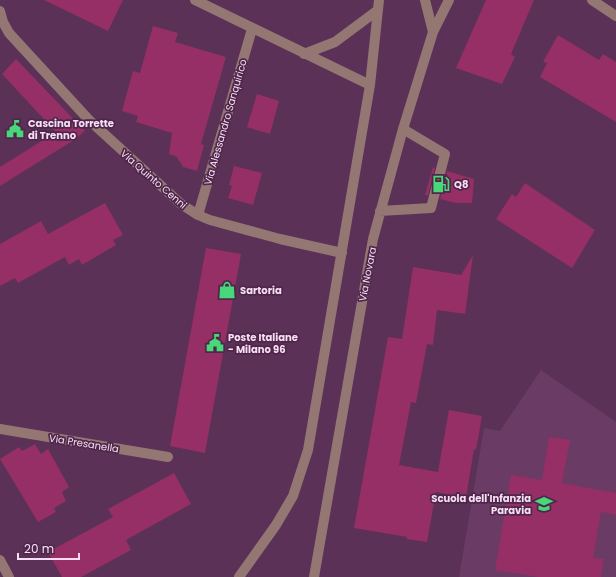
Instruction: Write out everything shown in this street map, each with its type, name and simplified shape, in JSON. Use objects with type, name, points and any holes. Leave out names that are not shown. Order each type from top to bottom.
[{"type":"street","points":[[195,0],[370,85]]},
{"type":"street","points":[[425,0],[433,32]]},
{"type":"street","name":"Via Novara","points":[[314,577],[366,274],[380,211],[403,129],[433,32],[449,0]]},
{"type":"street","points":[[592,0],[616,16]]},
{"type":"street","points":[[304,54],[335,42],[379,5]]},
{"type":"street","points":[[238,577],[276,525],[293,496],[308,450],[370,85],[379,5]]},
{"type":"street","name":"Via Quinto Cenni","points":[[0,11],[3,22],[9,33],[89,120],[181,204],[198,215],[257,233],[317,249],[342,253]]},
{"type":"street","name":"Via Alessandro Sanquirico","points":[[198,215],[252,29]]},
{"type":"street","points":[[380,211],[431,208],[445,154],[403,129]]},
{"type":"street","name":"Via Presanella","points":[[0,429],[168,457]]},
{"type":"street","points":[[0,560],[10,577]]},
{"type":"shaded area","name":"Scuola dell'Infanzia Paravia","points":[[541,370],[616,422],[616,577],[459,577],[484,428],[500,431]]},
{"type":"building","points":[[44,0],[123,0],[108,31]]},
{"type":"building","points":[[486,0],[534,0],[511,54],[515,57],[502,84],[456,68]]},
{"type":"building","points":[[153,26],[178,33],[175,42],[226,57],[201,144],[204,145],[197,171],[183,167],[177,157],[169,154],[172,133],[136,122],[138,116],[122,111],[133,71],[140,73]]},
{"type":"building","points":[[558,35],[599,60],[603,54],[616,62],[616,122],[540,77],[547,63],[543,62]]},
{"type":"building","points":[[16,59],[85,131],[74,140],[0,186],[0,167],[56,132],[2,74]]},
{"type":"building","points":[[257,94],[279,101],[270,134],[247,127]]},
{"type":"building","points":[[234,166],[262,173],[253,205],[228,198],[232,186],[229,185]]},
{"type":"building","points":[[433,167],[435,168],[428,195],[425,195]]},
{"type":"building","points":[[447,171],[474,179],[472,203],[456,203],[440,199]]},
{"type":"building","points":[[525,183],[595,230],[572,268],[496,219],[512,194],[516,197]]},
{"type":"building","points":[[105,203],[123,235],[113,240],[116,245],[82,265],[79,259],[69,265],[65,257],[18,283],[15,278],[0,286],[0,244],[41,221],[48,234]]},
{"type":"building","points":[[206,248],[241,254],[205,453],[170,446]]},
{"type":"building","points":[[473,255],[465,314],[437,310],[433,345],[427,344],[416,403],[411,402],[399,465],[438,472],[449,410],[482,416],[476,450],[474,449],[466,498],[436,492],[427,542],[354,528],[388,337],[402,339],[413,267],[461,275]]},
{"type":"building","points":[[549,437],[570,440],[562,483],[616,493],[616,515],[601,512],[593,558],[604,559],[601,577],[538,577],[495,570],[511,475],[542,480]]},
{"type":"building","points":[[35,444],[41,454],[48,449],[69,487],[62,492],[66,501],[54,508],[56,512],[38,522],[0,459],[19,447],[22,451]]},
{"type":"building","points":[[174,473],[191,504],[126,540],[131,550],[81,577],[62,577],[48,552],[113,517],[108,509]]},
{"type":"place","name":"Cascina Torrette di Trenno","points":[[15,129]]},
{"type":"place","name":"Q8","points":[[441,184]]},
{"type":"place","name":"Sartoria","points":[[227,290]]},
{"type":"place","name":"Poste Italiane - Milano 96","points":[[215,343]]},
{"type":"place","name":"Scuola dell'Infanzia Paravia","points":[[544,504]]}]
